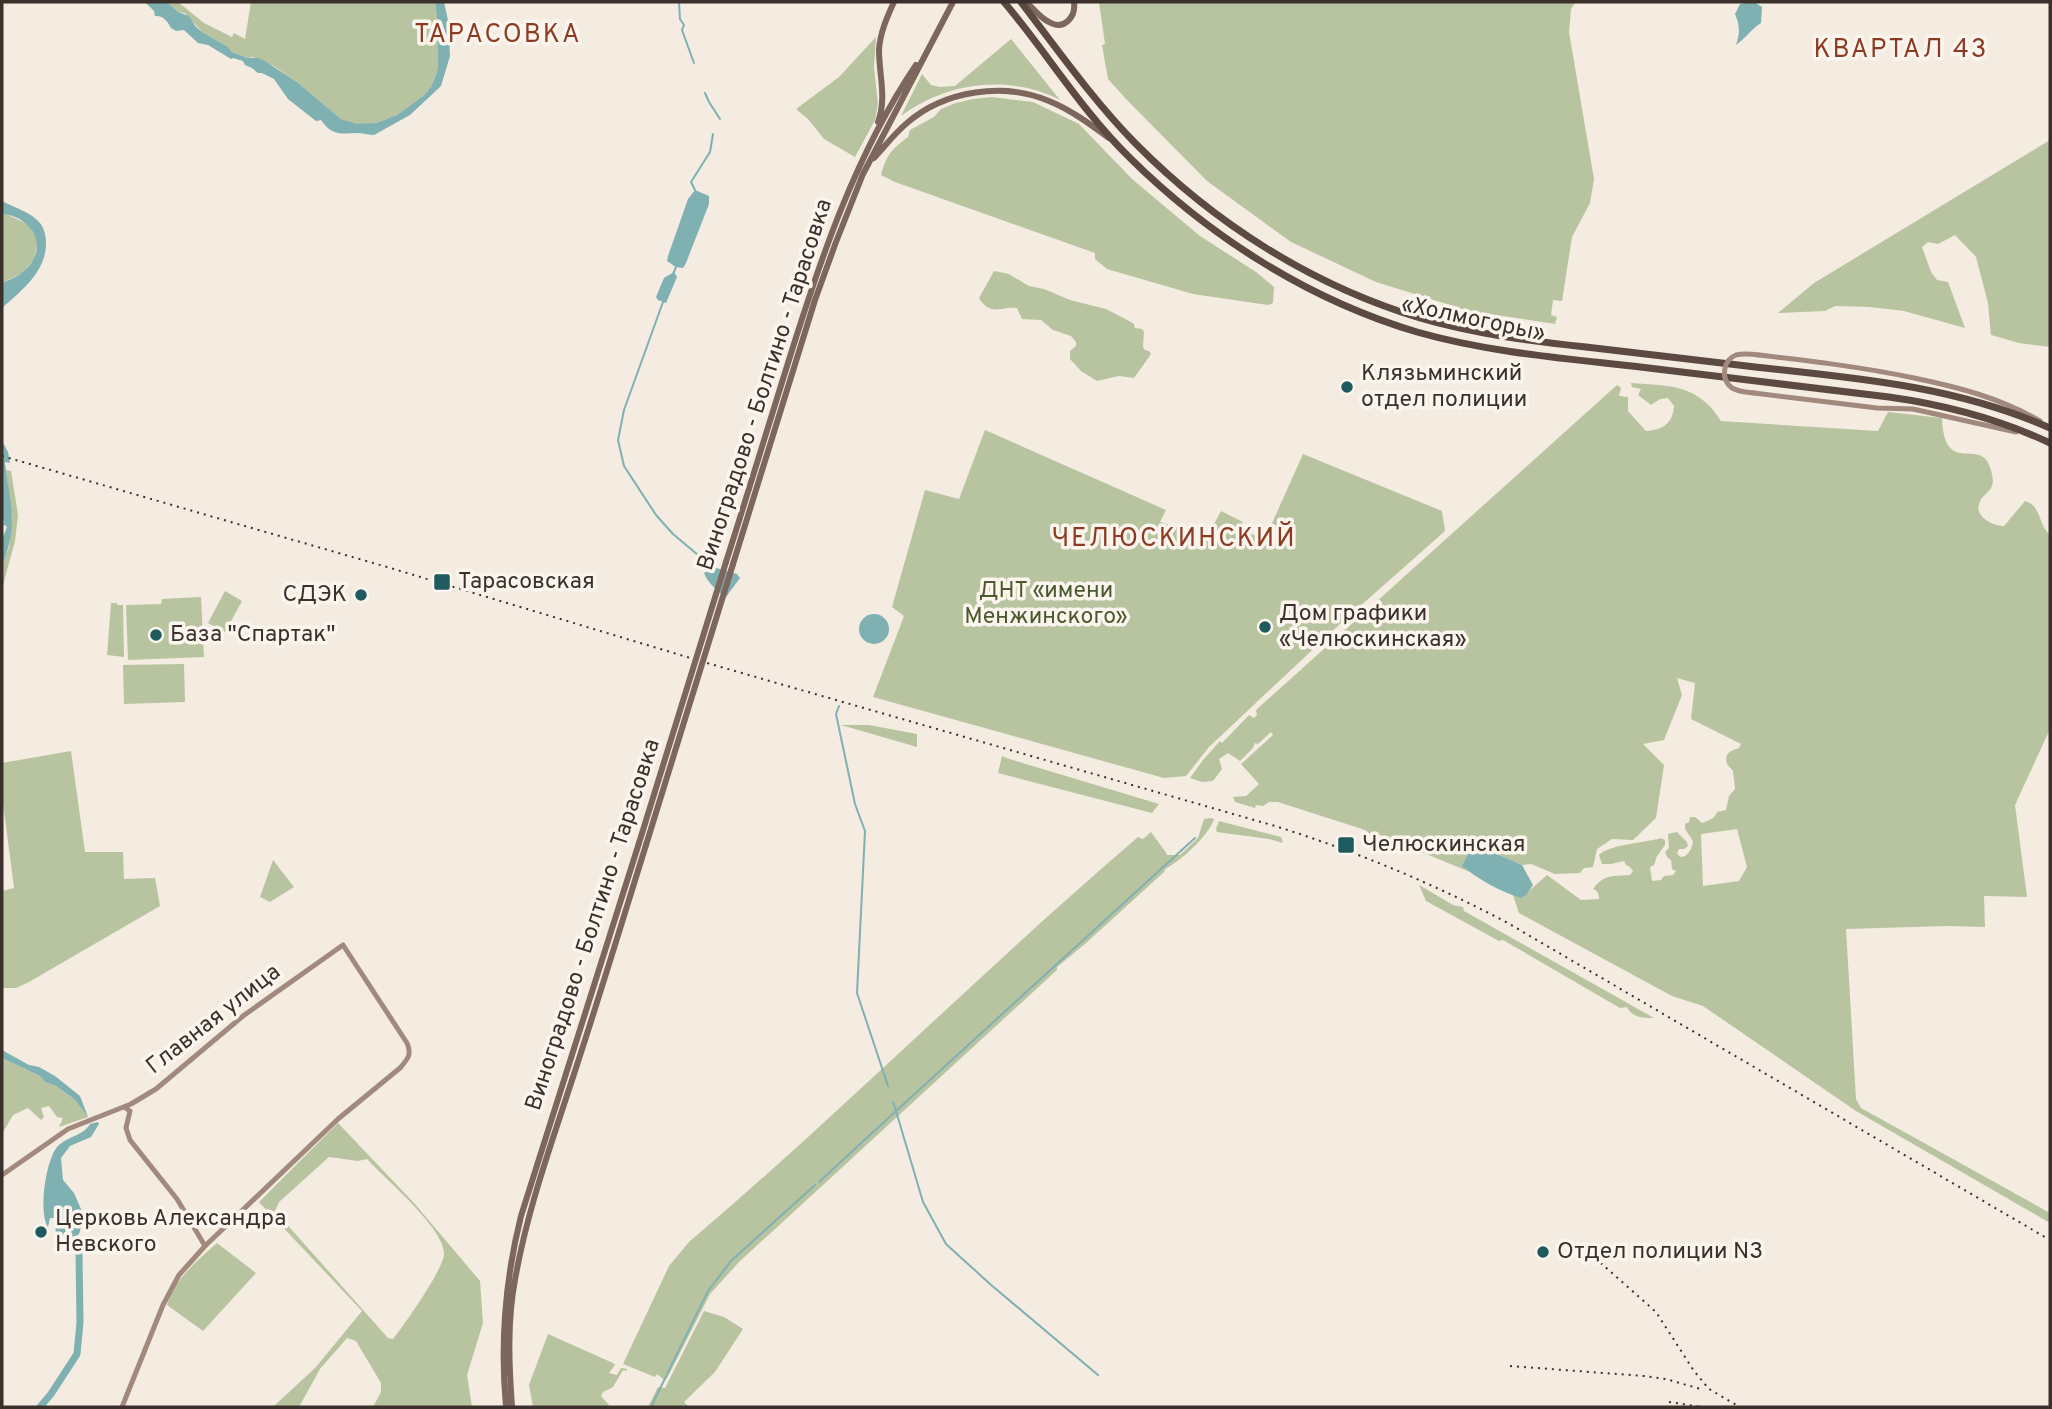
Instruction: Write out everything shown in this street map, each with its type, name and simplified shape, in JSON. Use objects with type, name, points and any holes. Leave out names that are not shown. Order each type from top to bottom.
[{"type":"highway","name":"«Холмогоры»","points":[[1004,2],[1064,82],[1114,142],[1181,204],[1263,263],[1353,309],[1417,331],[1483,346],[1914,400],[1970,412],[2050,443]]},
{"type":"highway","name":"«Холмогоры»","points":[[1024,2],[1097,99],[1132,140],[1189,194],[1270,251],[1328,283],[1359,296],[1421,318],[1485,333],[1917,387],[1983,402],[2050,428]]},
{"type":"main road","points":[[872,141],[883,107],[879,47],[882,31],[894,2]]},
{"type":"main road","points":[[931,43],[953,2]]},
{"type":"main road","points":[[1024,2],[1056,25],[1071,19],[1075,11],[1074,2]]},
{"type":"main road","name":"Виноградово - Болтино - Тарасовка","points":[[506,1407],[502,1367],[507,1319],[526,1229],[828,241],[872,141],[904,82],[931,43]]},
{"type":"main road","name":"Виноградово - Болтино - Тарасовка","points":[[729,563],[823,275],[863,174],[931,43]]},
{"type":"main road","points":[[863,174],[908,121],[947,100],[973,93],[1003,91],[1047,100],[1067,109],[1114,142]]},
{"type":"main road","points":[[2036,436],[1913,409],[1877,408],[1738,391],[1725,378],[1724,372],[1728,362],[1735,356],[1747,354],[1881,371],[1952,386],[2002,402],[2050,428]]},
{"type":"main road","name":"Виноградово - Болтино - Тарасовка","points":[[512,1407],[507,1319],[508,1275],[524,1205],[643,844]]},
{"type":"main road","name":"Главная улица","points":[[2,1175],[63,1132],[124,1108],[156,1089],[243,1016],[343,945],[407,1043],[410,1049],[409,1058],[338,1119],[205,1246]]},
{"type":"main road","points":[[122,1407],[169,1290],[205,1246],[177,1199],[130,1140],[126,1128],[130,1111],[124,1108]]},
{"type":"green space","points":[[167,2],[178,2],[204,23],[232,37],[234,33],[245,39],[251,2],[435,2],[438,27],[437,72],[431,87],[423,96],[397,115],[376,123],[357,125],[341,119],[274,66],[232,52],[202,32],[185,13],[178,12]]},
{"type":"green space","points":[[1099,2],[1576,2],[1571,9],[1569,32],[1594,179],[1590,203],[1572,237],[1562,301],[1553,300],[1551,315],[1557,317],[1555,324],[1469,311],[1376,282],[1291,242],[1207,181],[1108,79]]},
{"type":"green space","points":[[876,37],[874,67],[878,104],[875,120],[855,157],[824,139],[796,109],[839,77]]},
{"type":"green space","points":[[1011,39],[1060,100],[1020,87],[979,86],[938,96],[901,116],[922,74],[931,85],[955,86]]},
{"type":"green space","points":[[992,97],[1033,102],[1079,124],[1132,179],[1200,236],[1256,272],[1274,287],[1273,303],[1268,305],[1193,294],[1107,269],[1095,259],[1095,253],[881,175],[890,153],[908,137],[910,130],[934,117],[941,109],[973,99]]},
{"type":"green space","points":[[2050,140],[2050,347],[2019,343],[1991,335],[1988,303],[1976,257],[1955,235],[1938,244],[1928,242],[1922,247],[1931,272],[1937,280],[1948,282],[1965,328],[1904,311],[1870,307],[1835,306],[1825,311],[1778,313],[1814,283]]},
{"type":"green space","points":[[2,214],[29,225],[38,242],[34,259],[24,272],[2,283]]},
{"type":"green space","points":[[994,271],[1009,274],[1029,286],[1070,300],[1106,309],[1131,322],[1135,328],[1144,332],[1143,347],[1151,354],[1134,378],[1119,376],[1097,381],[1081,371],[1070,359],[1070,351],[1076,346],[1071,336],[1053,330],[1041,320],[1022,319],[1017,308],[992,309],[983,304],[979,298]]},
{"type":"green space","points":[[1631,383],[1682,389],[1703,400],[1721,421],[1878,431],[1888,412],[1942,418],[1944,436],[1949,447],[1956,452],[1980,455],[1991,470],[1992,486],[1981,499],[1978,509],[1982,517],[2004,526],[2025,501],[2037,511],[2050,535],[2050,729],[2015,805],[2027,897],[1984,896],[1985,927],[1846,929],[1856,1099],[1861,1108],[2050,1213],[2050,1223],[1856,1111],[1703,1006],[1672,996],[1519,913],[1513,895],[1521,898],[1547,875],[1581,900],[1599,899],[1598,893],[1593,889],[1597,884],[1610,877],[1630,875],[1633,871],[1624,861],[1602,864],[1599,855],[1619,846],[1661,838],[1665,840],[1654,865],[1650,867],[1652,881],[1673,875],[1676,871],[1672,869],[1671,860],[1665,852],[1669,848],[1668,834],[1677,832],[1687,842],[1688,846],[1679,849],[1677,853],[1683,857],[1689,852],[1693,841],[1685,829],[1690,817],[1695,817],[1702,823],[1713,818],[1717,812],[1726,810],[1729,796],[1735,789],[1733,771],[1727,764],[1726,757],[1741,744],[1691,719],[1695,683],[1677,678],[1682,695],[1664,740],[1643,744],[1664,765],[1656,818],[1633,840],[1612,839],[1597,849],[1593,867],[1584,868],[1580,873],[1555,874],[1531,864],[1522,865],[1488,850],[1469,849],[1463,865],[1470,872],[1380,835],[1371,835],[1365,830],[1278,802],[1256,805],[1255,808],[1235,802],[1233,797],[1246,796],[1259,784],[1241,764],[1273,735],[1271,732],[1258,744],[1255,743],[1240,761],[1228,753],[1219,759],[1222,769],[1213,781],[1202,782],[1190,778],[1220,741],[1222,743],[1249,715],[1254,718],[1257,715],[1256,710],[1617,385],[1621,388],[1619,396],[1628,397],[1628,411],[1646,431],[1657,429],[1669,421],[1674,406],[1668,398],[1660,399],[1651,405],[1638,395],[1641,389],[1632,387]],"holes":[[[1737,829],[1747,867],[1739,881],[1703,886],[1701,834]]]},
{"type":"green space","name":"ДНТ «имени Менжинского»","points":[[985,430],[1166,510],[1160,522],[1207,537],[1221,511],[1243,522],[1240,530],[1265,539],[1303,454],[1442,511],[1445,531],[1341,623],[1209,747],[1186,776],[1164,778],[873,697],[904,616],[892,607],[925,490],[959,499]]},
{"type":"green space","points":[[6,470],[11,471],[18,515],[15,541],[2,589],[2,566],[9,547],[12,519]]},
{"type":"green space","points":[[225,591],[242,601],[225,632],[208,623]]},
{"type":"green space","points":[[201,597],[204,657],[128,660],[126,605],[161,604],[162,599]]},
{"type":"green space","points":[[111,603],[123,605],[124,657],[107,655]]},
{"type":"green space","points":[[184,664],[185,702],[124,704],[123,665]]},
{"type":"green space","points":[[841,725],[869,725],[917,734],[917,747]]},
{"type":"green space","points":[[71,751],[85,852],[123,852],[124,879],[155,878],[160,906],[29,982],[16,988],[2,988],[2,891],[14,888],[2,795],[2,763]]},
{"type":"green space","points":[[1002,756],[1159,804],[1152,813],[998,773]]},
{"type":"green space","points":[[1204,819],[1214,819],[1211,825],[1194,847],[1165,869],[1057,967],[1057,970],[739,1262],[710,1294],[667,1378],[663,1379],[657,1374],[655,1377],[623,1364],[669,1266],[689,1242],[803,1142],[1025,937],[1138,837],[1143,839],[1151,832],[1166,855],[1180,855],[1198,838]]},
{"type":"green space","points":[[1219,821],[1281,837],[1283,843],[1217,832]]},
{"type":"green space","points":[[273,860],[294,887],[270,902],[260,897]]},
{"type":"green space","points":[[1419,885],[1453,905],[1463,907],[1464,911],[1654,1018],[1639,1017],[1627,1007],[1620,1008],[1503,940],[1499,941],[1426,901]]},
{"type":"green space","points":[[2,1058],[56,1086],[74,1099],[88,1117],[59,1127],[63,1118],[57,1117],[49,1106],[41,1108],[44,1117],[41,1120],[28,1108],[13,1115],[2,1134]]},
{"type":"green space","points":[[338,1123],[414,1203],[480,1281],[483,1323],[467,1375],[472,1407],[373,1407],[381,1392],[381,1383],[356,1341],[347,1338],[320,1369],[299,1407],[273,1407],[316,1367],[362,1311],[259,1202]],"holes":[[[329,1157],[358,1161],[367,1159],[400,1191],[436,1232],[442,1244],[444,1255],[437,1273],[393,1339],[388,1338],[275,1211],[279,1202]]]},
{"type":"green space","points":[[217,1243],[256,1273],[203,1331],[167,1305],[181,1278]]},
{"type":"green space","points":[[704,1311],[724,1317],[743,1329],[715,1372],[684,1402],[689,1407],[648,1407],[658,1387],[665,1388]]},
{"type":"green space","points":[[548,1334],[613,1363],[615,1365],[609,1373],[617,1375],[621,1368],[627,1369],[623,1370],[613,1387],[601,1396],[608,1407],[533,1407],[529,1385]]},
{"type":"water","points":[[145,2],[167,2],[178,12],[189,16],[202,32],[232,52],[265,61],[297,82],[341,119],[357,124],[376,123],[397,115],[431,87],[438,65],[435,2],[444,2],[450,56],[441,86],[410,115],[374,135],[341,133],[332,131],[321,120],[316,121],[288,99],[274,79],[258,73],[243,61],[231,59],[208,45],[198,43],[184,30],[176,31],[163,18],[155,16]]},
{"type":"water","points":[[1750,2],[1762,7],[1761,23],[1736,45],[1739,29],[1735,14],[1740,4]]},
{"type":"water","points":[[695,190],[709,196],[709,204],[686,263],[683,268],[676,267],[667,261],[668,256],[688,199]]},
{"type":"water","points":[[2,201],[36,219],[44,230],[46,243],[42,263],[32,280],[2,308],[2,283],[27,268],[33,260],[37,243],[25,223],[18,218],[2,214]]},
{"type":"water","points":[[674,272],[677,277],[666,303],[658,300],[656,297],[664,278]]},
{"type":"water","points":[[2,441],[10,463],[5,462],[12,526],[2,566],[2,540],[7,527],[2,520]]},
{"type":"water","points":[[713,567],[737,574],[740,578],[726,597],[713,586],[704,573]]},
{"type":"water","points":[[874,614],[880,615],[888,623],[888,635],[880,643],[874,644],[868,643],[860,635],[859,629],[860,623],[868,615]]},
{"type":"water","points":[[1477,848],[1522,865],[1533,885],[1526,895],[1521,898],[1506,892],[1462,866],[1470,849]]},
{"type":"water","points":[[2,1050],[55,1076],[80,1096],[88,1117],[74,1099],[56,1086],[2,1058]]},
{"type":"water","points":[[98,1122],[91,1137],[70,1146],[61,1158],[63,1180],[74,1193],[84,1216],[79,1234],[56,1236],[55,1218],[50,1218],[48,1227],[44,1210],[50,1162],[58,1146],[90,1124]]},
{"type":"waterway","points":[[679,2],[680,19],[684,25],[682,30],[694,63]]},
{"type":"waterway","points":[[705,93],[720,119]]},
{"type":"waterway","points":[[695,190],[691,182],[710,152],[713,134]]},
{"type":"waterway","points":[[673,274],[676,267]]},
{"type":"waterway","points":[[663,302],[624,410],[618,440],[624,466],[656,515],[709,569]]},
{"type":"waterway","points":[[839,706],[836,714],[855,804],[865,831],[857,993],[888,1086]]},
{"type":"waterway","points":[[1098,1375],[946,1244],[923,1202],[896,1111],[1195,838]]},
{"type":"waterway","points":[[819,1182],[896,1111],[893,1102]]},
{"type":"waterway","points":[[651,1407],[708,1291],[731,1261],[815,1185]]},
{"type":"waterway","points":[[40,1407],[77,1354],[80,1322],[79,1253],[72,1225]]},
{"type":"railway","points":[[2,456],[1275,826],[1364,857],[1506,922],[2050,1240]]},
{"type":"railway","points":[[1585,1249],[1656,1312],[1694,1371],[1709,1389],[1740,1407]]},
{"type":"railway","points":[[1510,1366],[1644,1376],[1704,1390]]},
{"type":"railway","points":[[1669,1402],[1702,1407]]},
{"type":"place","name":"Клязьминский отдел полиции","points":[[1347,387]]},
{"type":"place","name":"Тарасовская","points":[[442,582]]},
{"type":"place","name":"СДЭК","points":[[361,595]]},
{"type":"place","name":"Дом графики «Челюскинская»","points":[[1265,627]]},
{"type":"place","name":"База \"Спартак\"","points":[[156,635]]},
{"type":"place","name":"Челюскинская","points":[[1346,845]]},
{"type":"place","name":"Церковь Александра Невского","points":[[41,1232]]},
{"type":"place","name":"Отдел полиции N3","points":[[1543,1252]]},
{"type":"district","name":"ТАРАСОВКА","points":[[498,35]]},
{"type":"district","name":"КВАРТАЛ 43","points":[[1901,50]]},
{"type":"district","name":"ЧЕЛЮСКИНСКИЙ","points":[[1174,539]]}]
